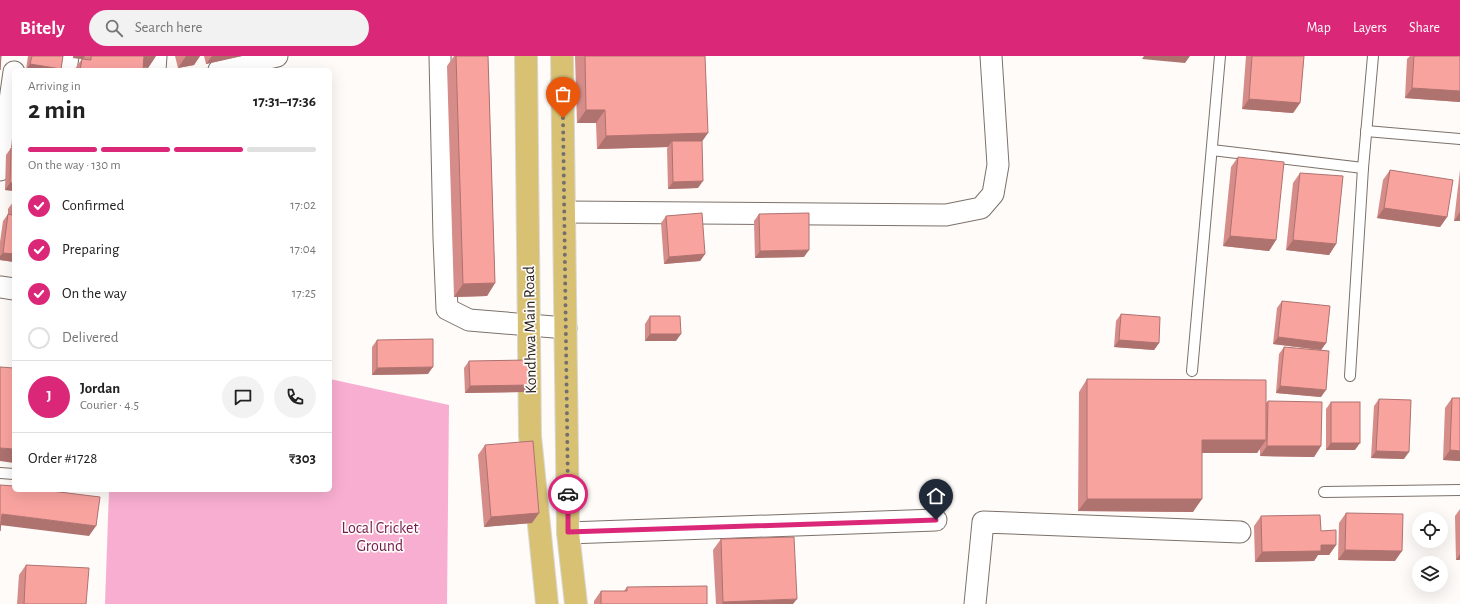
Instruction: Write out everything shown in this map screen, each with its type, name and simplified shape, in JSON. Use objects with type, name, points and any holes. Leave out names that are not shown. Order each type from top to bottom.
[{"type":"main road","name":"Kondhwa Main Road","points":[[526,56],[530,436],[548,604]]},
{"type":"main road","points":[[562,56],[568,532],[576,604]]},
{"type":"street","points":[[14,68],[16,56]]},
{"type":"street","points":[[66,68],[68,56]]},
{"type":"street","points":[[156,56],[156,68]]},
{"type":"street","points":[[228,68],[277,56]]},
{"type":"street","points":[[440,56],[447,309],[469,320],[566,328]]},
{"type":"street","points":[[564,212],[946,216],[980,208],[993,194],[998,165],[991,56]]},
{"type":"street","points":[[0,170],[12,85]]},
{"type":"street","points":[[0,287],[12,289]]},
{"type":"street","points":[[568,532],[936,520]]},
{"type":"street","points":[[975,604],[983,522],[1240,532]]},
{"type":"lane","points":[[1192,371],[1220,56]]},
{"type":"lane","points":[[1350,376],[1362,168],[1373,56]]},
{"type":"lane","points":[[1366,131],[1460,139]]},
{"type":"lane","points":[[1212,150],[1362,168]]},
{"type":"lane","points":[[0,473],[12,474]]},
{"type":"lane","points":[[1324,492],[1460,490]]},
{"type":"green space","name":"Local Cricket Ground","points":[[332,379],[449,405],[447,604],[105,604],[109,492],[332,492]]},
{"type":"building","points":[[32,56],[63,56],[61,68],[30,64]]},
{"type":"building","points":[[91,56],[144,56],[143,68],[80,68],[82,59],[91,60]]},
{"type":"building","points":[[456,56],[488,56],[495,283],[463,284]]},
{"type":"building","points":[[585,56],[705,56],[708,133],[606,136],[605,110],[586,110]]},
{"type":"building","points":[[1252,56],[1304,56],[1300,103],[1249,99]]},
{"type":"building","points":[[1414,56],[1460,56],[1460,91],[1412,88]]},
{"type":"building","points":[[672,141],[702,141],[703,181],[673,182]]},
{"type":"building","points":[[11,148],[12,148],[12,183],[10,183]]},
{"type":"building","points":[[1238,157],[1284,162],[1276,240],[1230,236]]},
{"type":"building","points":[[1390,170],[1453,180],[1447,217],[1384,208]]},
{"type":"building","points":[[1300,173],[1343,176],[1336,244],[1293,240]]},
{"type":"building","points":[[702,213],[705,254],[669,257],[666,216]]},
{"type":"building","points":[[809,213],[809,250],[760,251],[759,214]]},
{"type":"building","points":[[8,214],[12,215],[12,254],[3,253]]},
{"type":"building","points":[[1282,301],[1330,306],[1326,343],[1278,337]]},
{"type":"building","points":[[1121,314],[1160,317],[1159,343],[1119,340]]},
{"type":"building","points":[[650,316],[680,316],[681,334],[650,334]]},
{"type":"building","points":[[433,339],[433,367],[377,368],[377,340]]},
{"type":"building","points":[[1284,347],[1329,351],[1326,390],[1280,386]]},
{"type":"building","points":[[529,360],[530,385],[470,386],[469,361]]},
{"type":"building","points":[[0,367],[12,368],[12,449],[0,448]]},
{"type":"building","points":[[1087,379],[1266,380],[1266,440],[1202,440],[1202,499],[1087,499]]},
{"type":"building","points":[[1452,398],[1460,398],[1460,451],[1450,450]]},
{"type":"building","points":[[1379,399],[1411,400],[1409,452],[1376,451]]},
{"type":"building","points":[[1268,401],[1322,402],[1321,446],[1267,446]]},
{"type":"building","points":[[1331,402],[1360,402],[1360,443],[1331,443]]},
{"type":"building","points":[[533,441],[539,513],[491,517],[485,445]]},
{"type":"building","points":[[0,485],[12,486],[12,492],[59,492],[100,497],[96,526],[2,514],[0,531]]},
{"type":"building","points":[[1346,513],[1403,514],[1402,551],[1345,550]]},
{"type":"building","points":[[1320,515],[1321,531],[1336,530],[1336,545],[1321,545],[1321,551],[1262,552],[1261,516]]},
{"type":"building","points":[[794,537],[797,599],[723,602],[721,539]]},
{"type":"building","points":[[26,565],[89,568],[86,604],[24,604]]},
{"type":"building","points":[[707,586],[707,604],[601,604],[601,591],[627,591],[627,587]]},
{"type":"way so far","points":[[563,118],[568,494]]},
{"type":"route","points":[[568,494],[568,532],[936,520]]}]
